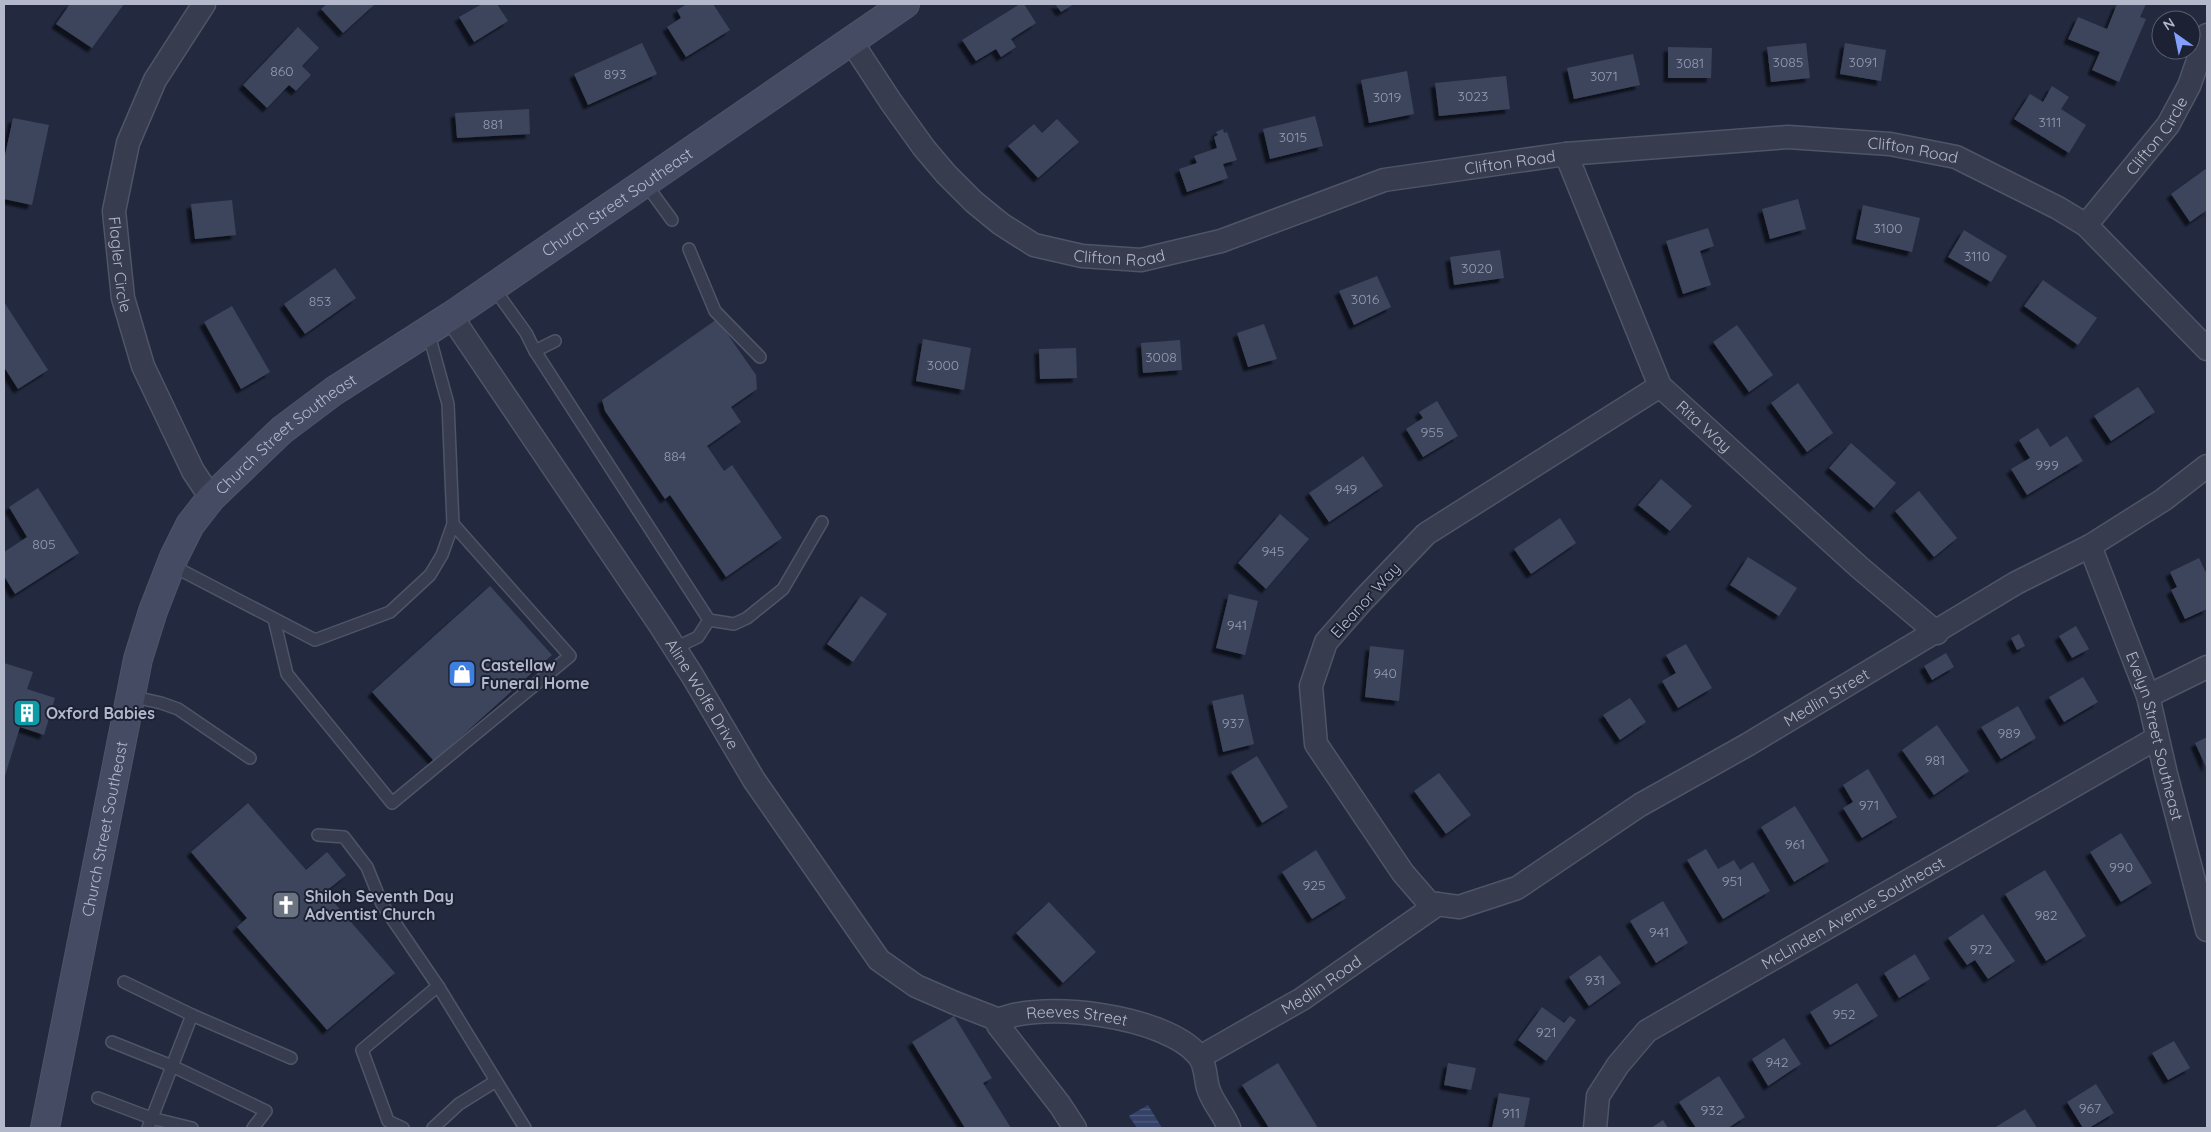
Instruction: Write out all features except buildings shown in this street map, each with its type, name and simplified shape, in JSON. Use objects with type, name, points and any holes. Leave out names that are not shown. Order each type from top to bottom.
[{"type":"street","name":"Flagler Circle","points":[[204,4],[155,80],[128,143],[114,211],[122,298],[143,366],[193,471],[212,498]]},
{"type":"street","name":"Church Street Southeast","points":[[45,1128],[138,659],[153,611],[190,525],[212,498],[282,430],[334,391],[451,316],[905,4]]},
{"type":"street","name":"Clifton Circle","points":[[2086,225],[2168,125],[2189,86],[2207,35]]},
{"type":"street","name":"Clifton Road","points":[[851,41],[924,148],[974,202],[1001,224],[1034,245],[1082,256],[1141,260],[1221,241],[1384,180],[1566,154],[1788,137],[1890,144],[1956,157],[2058,208],[2086,225],[2207,349]]},
{"type":"street","name":"Rita Way","points":[[1566,154],[1660,386],[1859,567],[1937,632]]},
{"type":"street","name":"Aline Wolfe Drive","points":[[451,316],[675,648],[754,780],[879,960],[916,986],[999,1020]]},
{"type":"street","name":"Eleanor Way","points":[[1438,904],[1429,903],[1403,873],[1316,744],[1311,686],[1326,642],[1362,600],[1426,534],[1660,386]]},
{"type":"street","name":"Medlin Street","points":[[1438,904],[1459,908],[1516,888],[1640,805],[1747,745],[2016,583],[2090,546],[2163,500],[2207,466]]},
{"type":"street","name":"Evelyn Street Southeast","points":[[2090,546],[2148,696],[2157,738],[2207,930]]},
{"type":"street","points":[[2148,696],[2207,667]]},
{"type":"street","name":"McLinden Avenue Southeast","points":[[1596,1128],[1598,1096],[1618,1065],[1647,1032],[2157,738]]},
{"type":"street","name":"Medlin Road","points":[[1200,1057],[1302,999],[1438,904]]},
{"type":"street","name":"Reeves Street","points":[[1075,1128],[1060,1105],[998,1025],[999,1020],[1026,1013],[1075,1012],[1119,1017],[1164,1031],[1189,1045],[1200,1057]]},
{"type":"street","points":[[1200,1057],[1208,1089],[1229,1128]]},
{"type":"lane","points":[[645,183],[672,220]]},
{"type":"lane","points":[[689,249],[715,311],[760,357]]},
{"type":"lane","points":[[493,287],[526,333],[535,351],[709,620],[734,624],[747,618],[783,589],[822,522]]},
{"type":"lane","points":[[171,566],[315,640],[390,612],[430,575],[442,554],[453,524],[448,404],[428,331]]},
{"type":"lane","points":[[535,351],[555,340]]},
{"type":"lane","points":[[274,619],[287,674],[392,803],[570,656],[453,524]]},
{"type":"lane","points":[[675,648],[698,638],[709,620]]},
{"type":"lane","points":[[130,696],[178,709],[250,758]]},
{"type":"lane","points":[[318,835],[344,837],[366,867],[382,904],[438,986],[525,1128]]},
{"type":"lane","points":[[124,982],[192,1015],[291,1058]]},
{"type":"lane","points":[[403,1128],[388,1121],[362,1050],[438,986]]},
{"type":"lane","points":[[150,1123],[192,1015]]},
{"type":"lane","points":[[112,1042],[172,1066],[266,1111],[253,1128]]},
{"type":"lane","points":[[433,1128],[459,1104],[496,1080]]},
{"type":"lane","points":[[98,1098],[150,1123],[192,1128]]},
{"type":"water","points":[[1148,1105],[1162,1128],[1137,1128],[1129,1116]]},
{"type":"place","name":"Castellaw Funeral Home","points":[[462,674]]},
{"type":"place","name":"Oxford Babies","points":[[27,713]]},
{"type":"place","name":"Shiloh Seventh Day Adventist Church","points":[[286,905]]}]
